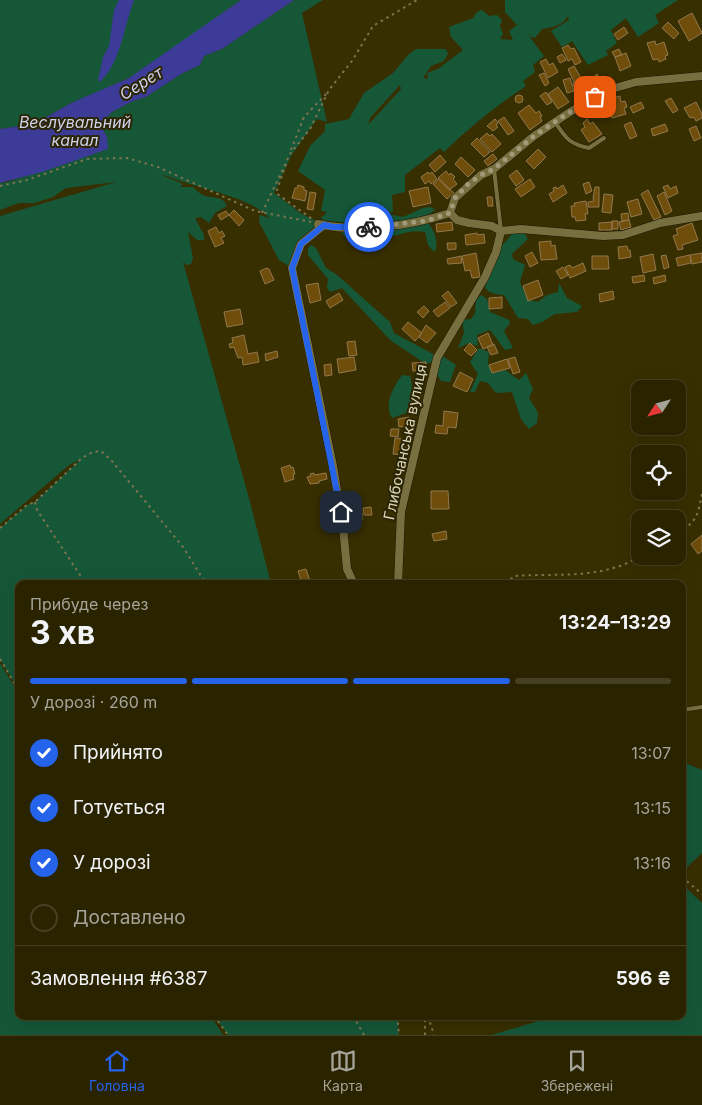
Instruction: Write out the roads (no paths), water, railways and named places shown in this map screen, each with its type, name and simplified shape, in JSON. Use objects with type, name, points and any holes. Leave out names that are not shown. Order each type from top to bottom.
[{"type":"street","points":[[450,213],[455,198],[481,175],[494,169],[534,136],[608,90],[636,82],[702,76]]},
{"type":"street","points":[[352,580],[347,569],[343,527],[334,475],[292,268],[301,244],[321,224],[333,227],[379,227],[426,221],[450,213]]},
{"type":"street","points":[[450,213],[457,220],[469,224],[492,226],[501,231],[521,229],[603,236],[624,235],[660,223],[702,216]]},
{"type":"street","name":"Глибочанська вулиця","points":[[398,580],[401,512],[437,358],[485,278],[496,252],[501,231]]},
{"type":"lane","points":[[555,122],[568,140],[578,146],[589,148],[604,138]]},
{"type":"lane","points":[[494,169],[501,231]]},
{"type":"lane","points":[[686,709],[702,706]]},
{"type":"water","points":[[119,0],[134,0],[113,64],[100,82],[98,80],[103,57],[109,46],[114,10]]},
{"type":"water","name":"Веслувальний канал","points":[[241,0],[294,0],[222,49],[204,56],[200,65],[181,74],[146,97],[133,101],[112,112],[100,124],[107,137],[108,149],[42,172],[0,183],[0,129],[34,124],[71,103],[129,78]]},
{"type":"water label","name":"Серет","points":[[141,83]]}]
